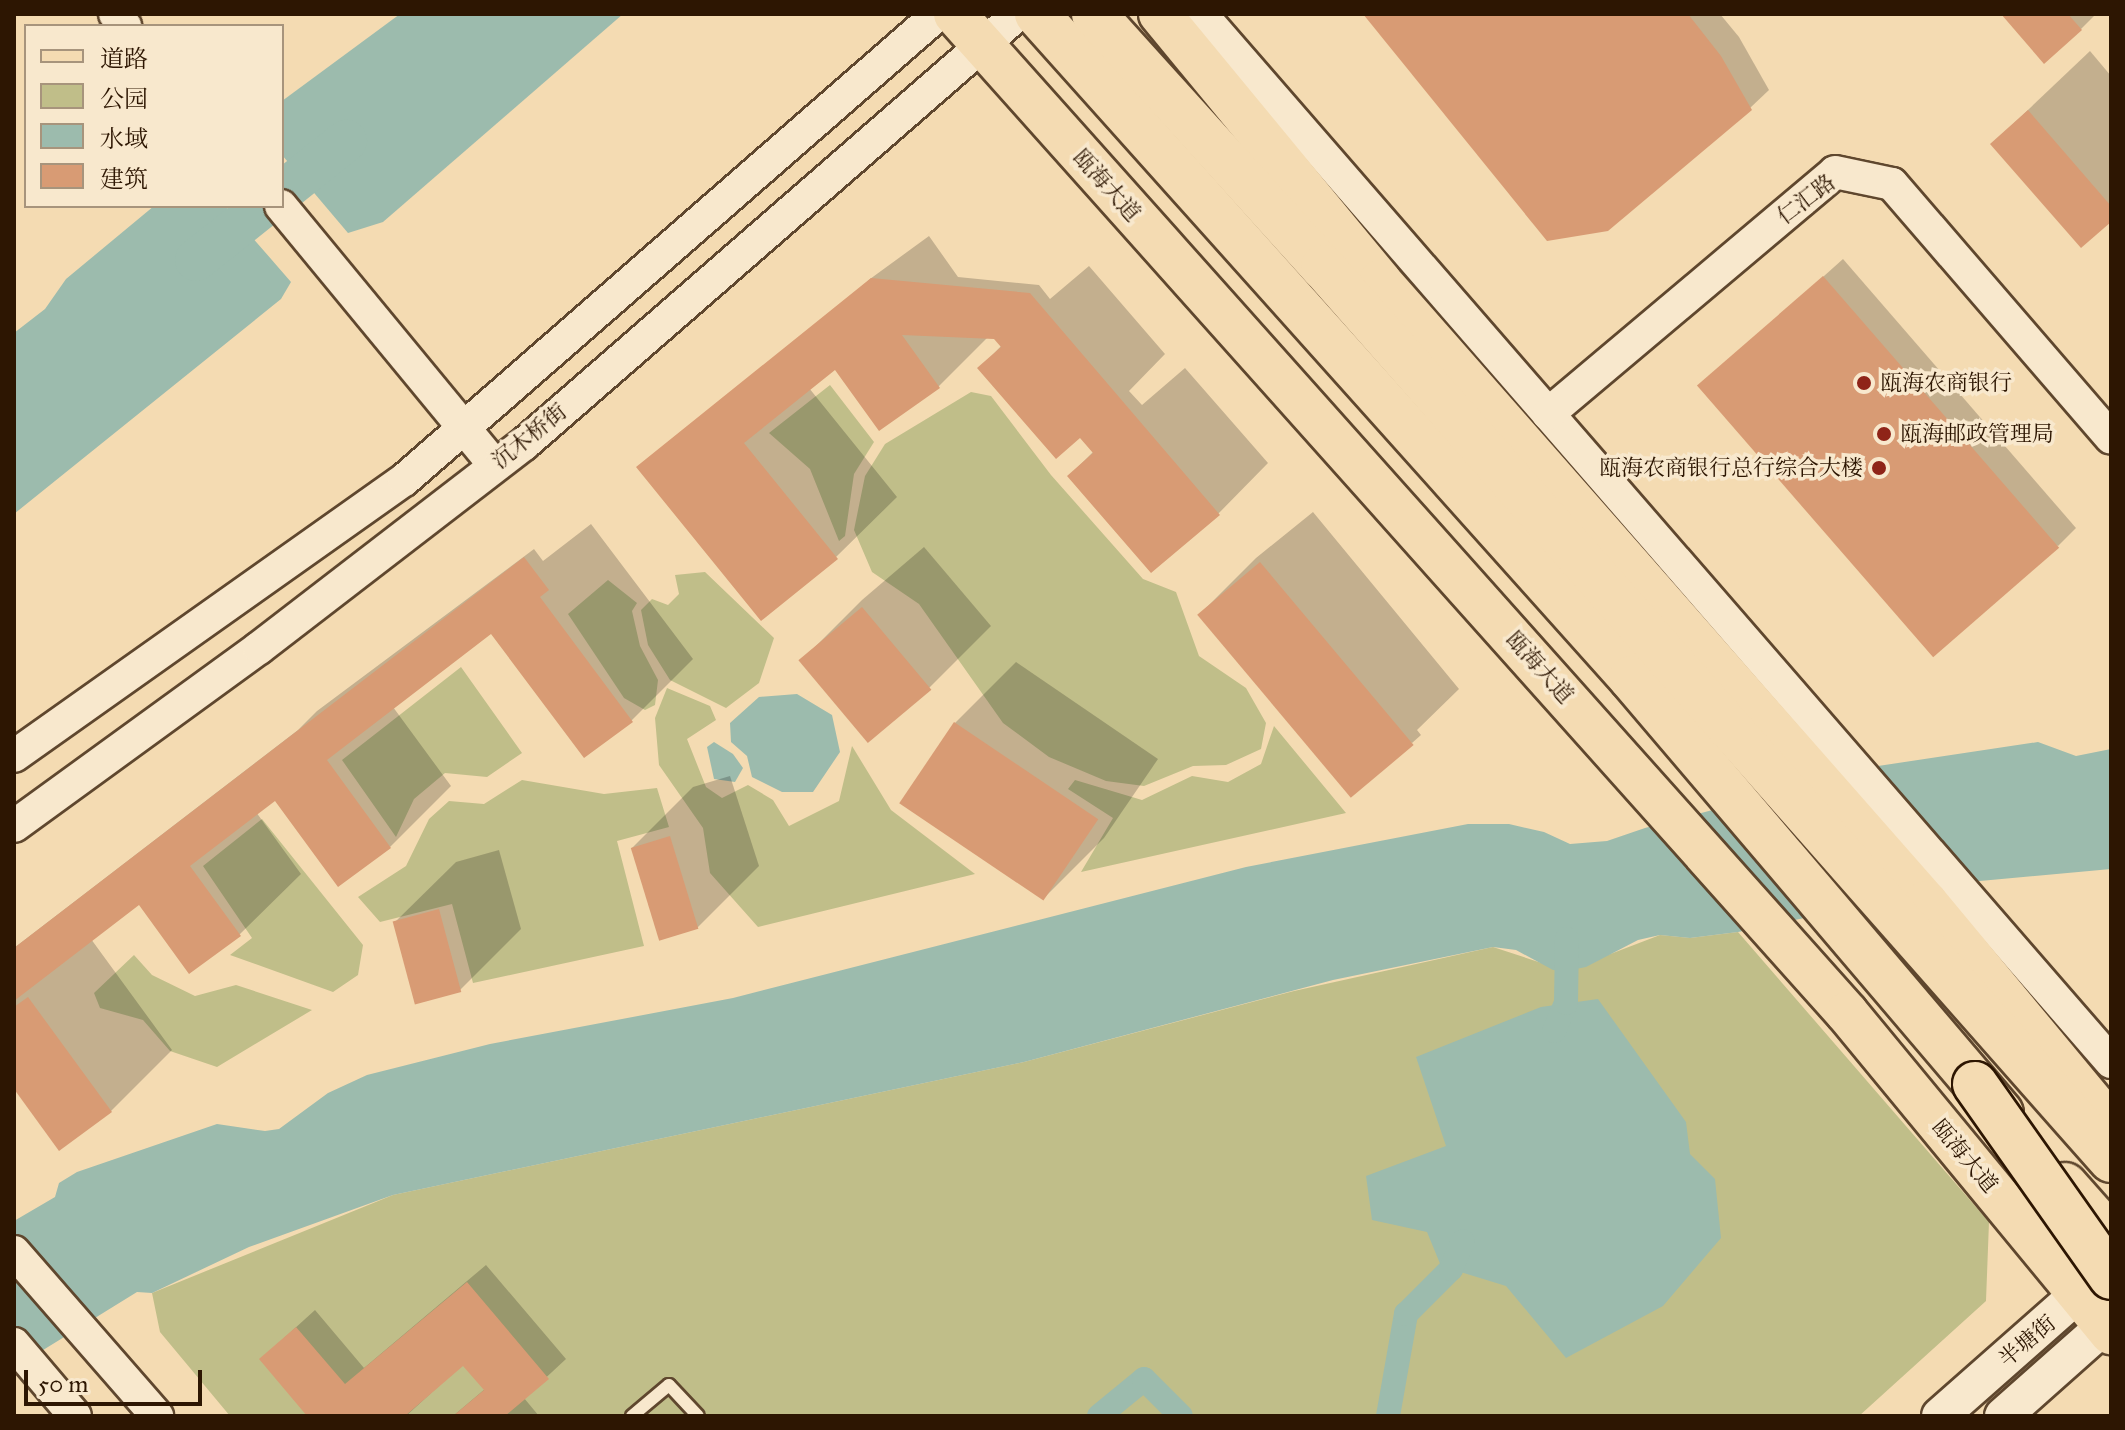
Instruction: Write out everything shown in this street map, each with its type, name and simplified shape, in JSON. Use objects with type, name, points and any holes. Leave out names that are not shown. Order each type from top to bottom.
[{"type":"highway","points":[[1037,14],[1631,678],[1975,1084],[2111,1237]]},
{"type":"highway","points":[[1094,14],[1323,267],[2111,1160]]},
{"type":"highway","points":[[1130,14],[1323,267]]},
{"type":"highway","points":[[1975,1084],[2104,1310]]},
{"type":"main road","name":"瓯海大道","points":[[955,14],[1642,781],[2104,1310]]},
{"type":"main road","points":[[1160,14],[1380,281],[1838,776],[1938,891],[2111,1125]]},
{"type":"main road","name":"半塘街","points":[[2003,1416],[2104,1310],[2111,1263]]},
{"type":"main road","name":"半塘街","points":[[1940,1416],[2104,1310]]},
{"type":"street","points":[[14,756],[404,480],[938,14]]},
{"type":"street","name":"沉木桥街","points":[[14,826],[259,648],[494,464],[524,444],[1018,14]]},
{"type":"street","points":[[1201,14],[1548,414],[1838,776]]},
{"type":"street","name":"仁汇路","points":[[1548,414],[1835,172],[1892,184],[2111,438]]},
{"type":"street","points":[[283,208],[494,464]]},
{"type":"street","points":[[1380,281],[1475,329]]},
{"type":"street","points":[[1938,891],[2111,1062]]},
{"type":"street","points":[[14,1252],[157,1416]]},
{"type":"street","points":[[14,1344],[71,1411]]},
{"type":"lane","points":[[632,1416],[669,1385],[698,1416]]},
{"type":"green space","points":[[830,385],[874,442],[854,474],[845,536],[839,541],[810,469],[769,433]]},
{"type":"green space","points":[[971,392],[991,396],[1051,475],[1143,579],[1176,592],[1199,656],[1246,688],[1266,723],[1261,749],[1226,765],[1193,766],[1144,786],[1106,781],[1049,757],[1003,723],[919,604],[872,572],[854,530],[865,476],[885,444]]},
{"type":"green space","points":[[705,572],[774,638],[759,683],[726,708],[670,680],[648,645],[641,610],[652,599],[668,605],[679,594],[675,575]]},
{"type":"green space","points":[[608,580],[637,603],[632,611],[640,646],[658,680],[655,705],[645,710],[624,698],[568,614]]},
{"type":"green space","points":[[461,667],[522,753],[487,777],[445,773],[414,799],[396,837],[342,760]]},
{"type":"green space","points":[[667,688],[710,706],[716,720],[687,739],[706,787],[722,798],[748,785],[773,800],[789,826],[839,801],[852,746],[891,810],[975,874],[758,927],[710,873],[703,828],[659,765],[655,718]]},
{"type":"green space","points":[[1274,726],[1346,813],[1081,872],[1113,818],[1068,789],[1075,780],[1142,800],[1192,776],[1228,782],[1261,764]]},
{"type":"green space","points":[[522,780],[604,794],[657,788],[669,827],[617,841],[644,946],[473,983],[452,904],[380,922],[358,897],[406,866],[429,819],[449,801],[484,804]]},
{"type":"green space","points":[[262,819],[363,945],[358,975],[333,992],[230,955],[252,938],[203,866]]},
{"type":"green space","points":[[1738,932],[1989,1222],[1986,1301],[1859,1416],[230,1416],[160,1332],[152,1293],[393,1195],[1024,1062],[1294,991],[1493,947],[1566,971],[1660,935],[1690,938]]},
{"type":"green space","points":[[134,955],[152,975],[195,996],[236,985],[312,1010],[217,1067],[170,1051],[143,1020],[100,1008],[94,993]]},
{"type":"water","points":[[400,14],[623,14],[383,222],[348,233],[284,157],[284,100]]},
{"type":"water","points":[[152,208],[227,208],[291,282],[281,299],[14,514],[14,333],[45,309],[66,279]]},
{"type":"water","points":[[797,694],[832,715],[840,752],[813,792],[782,792],[752,777],[747,756],[731,742],[730,723],[759,697]]},
{"type":"water","points":[[714,742],[733,754],[743,768],[735,782],[714,779],[707,747]]},
{"type":"water","points":[[2038,742],[2076,756],[2111,749],[2111,869],[1980,881],[1738,932],[1690,938],[1660,935],[1638,940],[1586,967],[1566,971],[1553,970],[1516,950],[1493,947],[1333,980],[1024,1062],[393,1195],[249,1247],[152,1293],[137,1292],[14,1368],[14,1221],[55,1197],[59,1183],[77,1172],[217,1124],[265,1131],[279,1129],[328,1093],[367,1075],[490,1044],[733,998],[1246,867],[1468,824],[1509,824],[1544,832],[1570,844],[1607,841],[1878,766]]},
{"type":"water","points":[[1598,999],[1686,1122],[1690,1154],[1715,1179],[1721,1238],[1663,1306],[1566,1358],[1506,1286],[1441,1266],[1427,1232],[1372,1220],[1366,1176],[1446,1146],[1416,1057],[1541,1007]]},
{"type":"building","points":[[1363,14],[1688,14],[1721,56],[1752,110],[1608,231],[1547,241]]},
{"type":"building","points":[[2001,14],[2068,14],[2082,30],[2044,64]]},
{"type":"building","points":[[2028,110],[2111,206],[2111,222],[2081,248],[1990,144]]},
{"type":"building","name":"瓯海农商银行总行综合大楼","points":[[1823,276],[2059,548],[1933,657],[1697,386]]},
{"type":"building","points":[[871,278],[1030,293],[1220,515],[1151,573],[1067,476],[1093,453],[1080,438],[1056,459],[977,368],[1001,347],[994,339],[902,335],[940,388],[879,431],[835,370],[744,443],[838,559],[761,621],[636,467]]},
{"type":"building","points":[[524,557],[549,590],[540,597],[633,722],[584,758],[491,634],[327,760],[391,848],[338,887],[275,801],[190,866],[241,936],[189,974],[139,905],[14,1001],[14,948]]},
{"type":"building","points":[[1260,562],[1414,745],[1351,798],[1197,615]]},
{"type":"building","points":[[862,607],[931,690],[868,743],[798,660]]},
{"type":"building","points":[[954,722],[1098,819],[1043,901],[899,803]]},
{"type":"building","points":[[670,836],[698,929],[659,941],[631,848]]},
{"type":"building","points":[[439,909],[461,992],[415,1004],[393,921]]},
{"type":"building","points":[[28,997],[112,1112],[59,1151],[14,1089],[14,1007]]},
{"type":"building","points":[[467,1282],[549,1379],[505,1416],[453,1416],[484,1390],[463,1366],[405,1416],[307,1416],[259,1359],[296,1327],[345,1384]]},
{"type":"waterway","points":[[284,190],[346,141]]},
{"type":"waterway","points":[[196,260],[261,208]]},
{"type":"waterway","points":[[1554,1031],[1566,1003],[1567,939]]},
{"type":"waterway","points":[[1388,1416],[1406,1314],[1451,1269],[1463,1241]]},
{"type":"waterway","points":[[1099,1416],[1144,1379],[1181,1416]]},
{"type":"place","name":"瓯海农商银行","points":[[1864,383]]},
{"type":"place","name":"瓯海邮政管理局","points":[[1884,434]]},
{"type":"place","name":"瓯海农商银行总行综合大楼","points":[[1879,468]]}]
